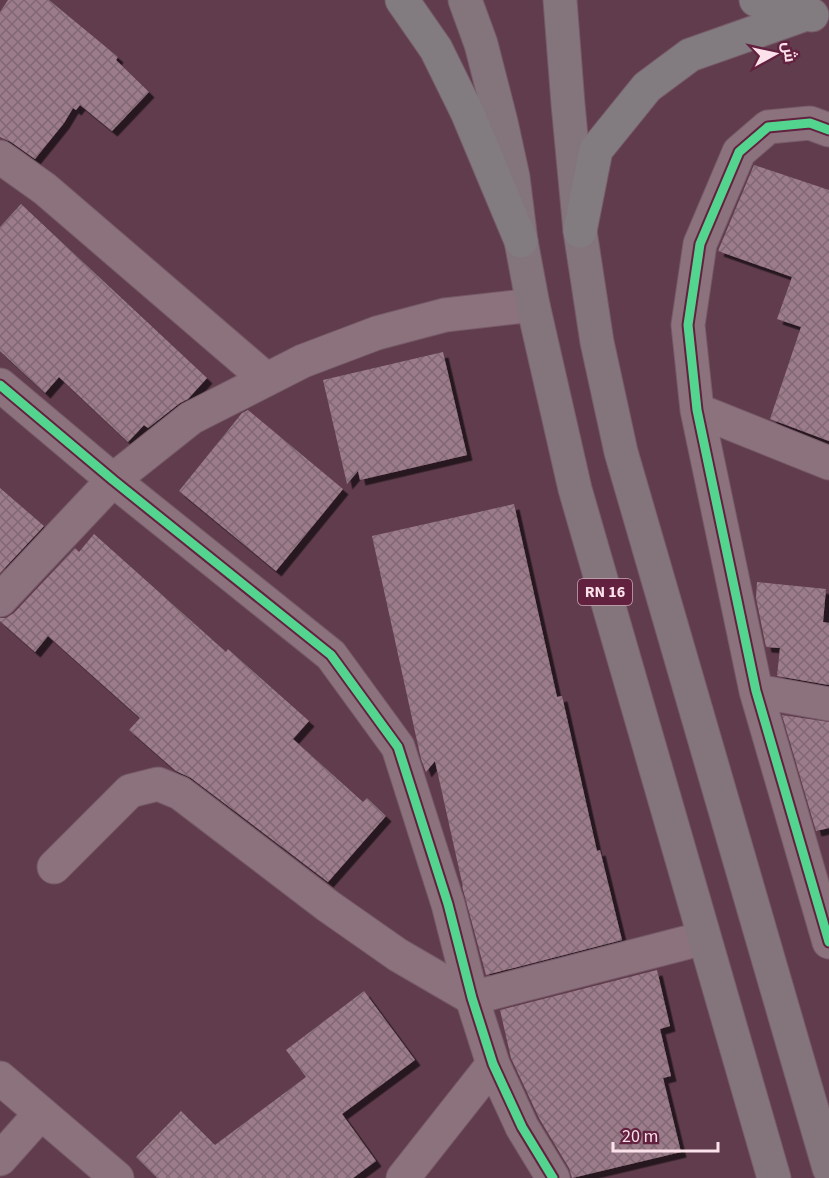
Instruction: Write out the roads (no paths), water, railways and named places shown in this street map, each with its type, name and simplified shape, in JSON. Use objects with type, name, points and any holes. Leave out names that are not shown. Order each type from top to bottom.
[{"type":"highway","points":[[402,0],[436,49],[467,112],[521,241]]},
{"type":"highway","points":[[756,0],[819,17]]},
{"type":"highway","points":[[580,231],[596,150],[647,87],[690,55],[819,17]]},
{"type":"main road","name":"RN 16","points":[[465,0],[481,44],[501,122],[513,177],[521,241],[533,305],[575,489],[774,1178]]},
{"type":"main road","name":"RN 16","points":[[560,0],[580,231],[597,342],[621,452],[829,1167]]},
{"type":"street","points":[[829,130],[810,123],[768,127],[739,152],[700,244],[688,325],[698,410],[756,692],[829,942]]},
{"type":"street","points":[[0,157],[45,189],[266,379]]},
{"type":"street","points":[[0,600],[113,480],[191,418],[303,361],[377,333],[445,315],[533,305]]},
{"type":"street","points":[[0,386],[331,656],[398,747],[448,904],[472,998],[493,1064],[522,1127],[553,1178]]},
{"type":"street","points":[[698,410],[829,463]]},
{"type":"street","points":[[756,692],[829,704]]},
{"type":"street","points":[[54,867],[130,791],[158,784],[180,793],[328,906],[398,955],[472,998],[704,938]]},
{"type":"street","points":[[404,1178],[493,1064]]},
{"type":"street","points":[[0,1078],[117,1178]]},
{"type":"street","points":[[0,1159],[41,1113]]}]
